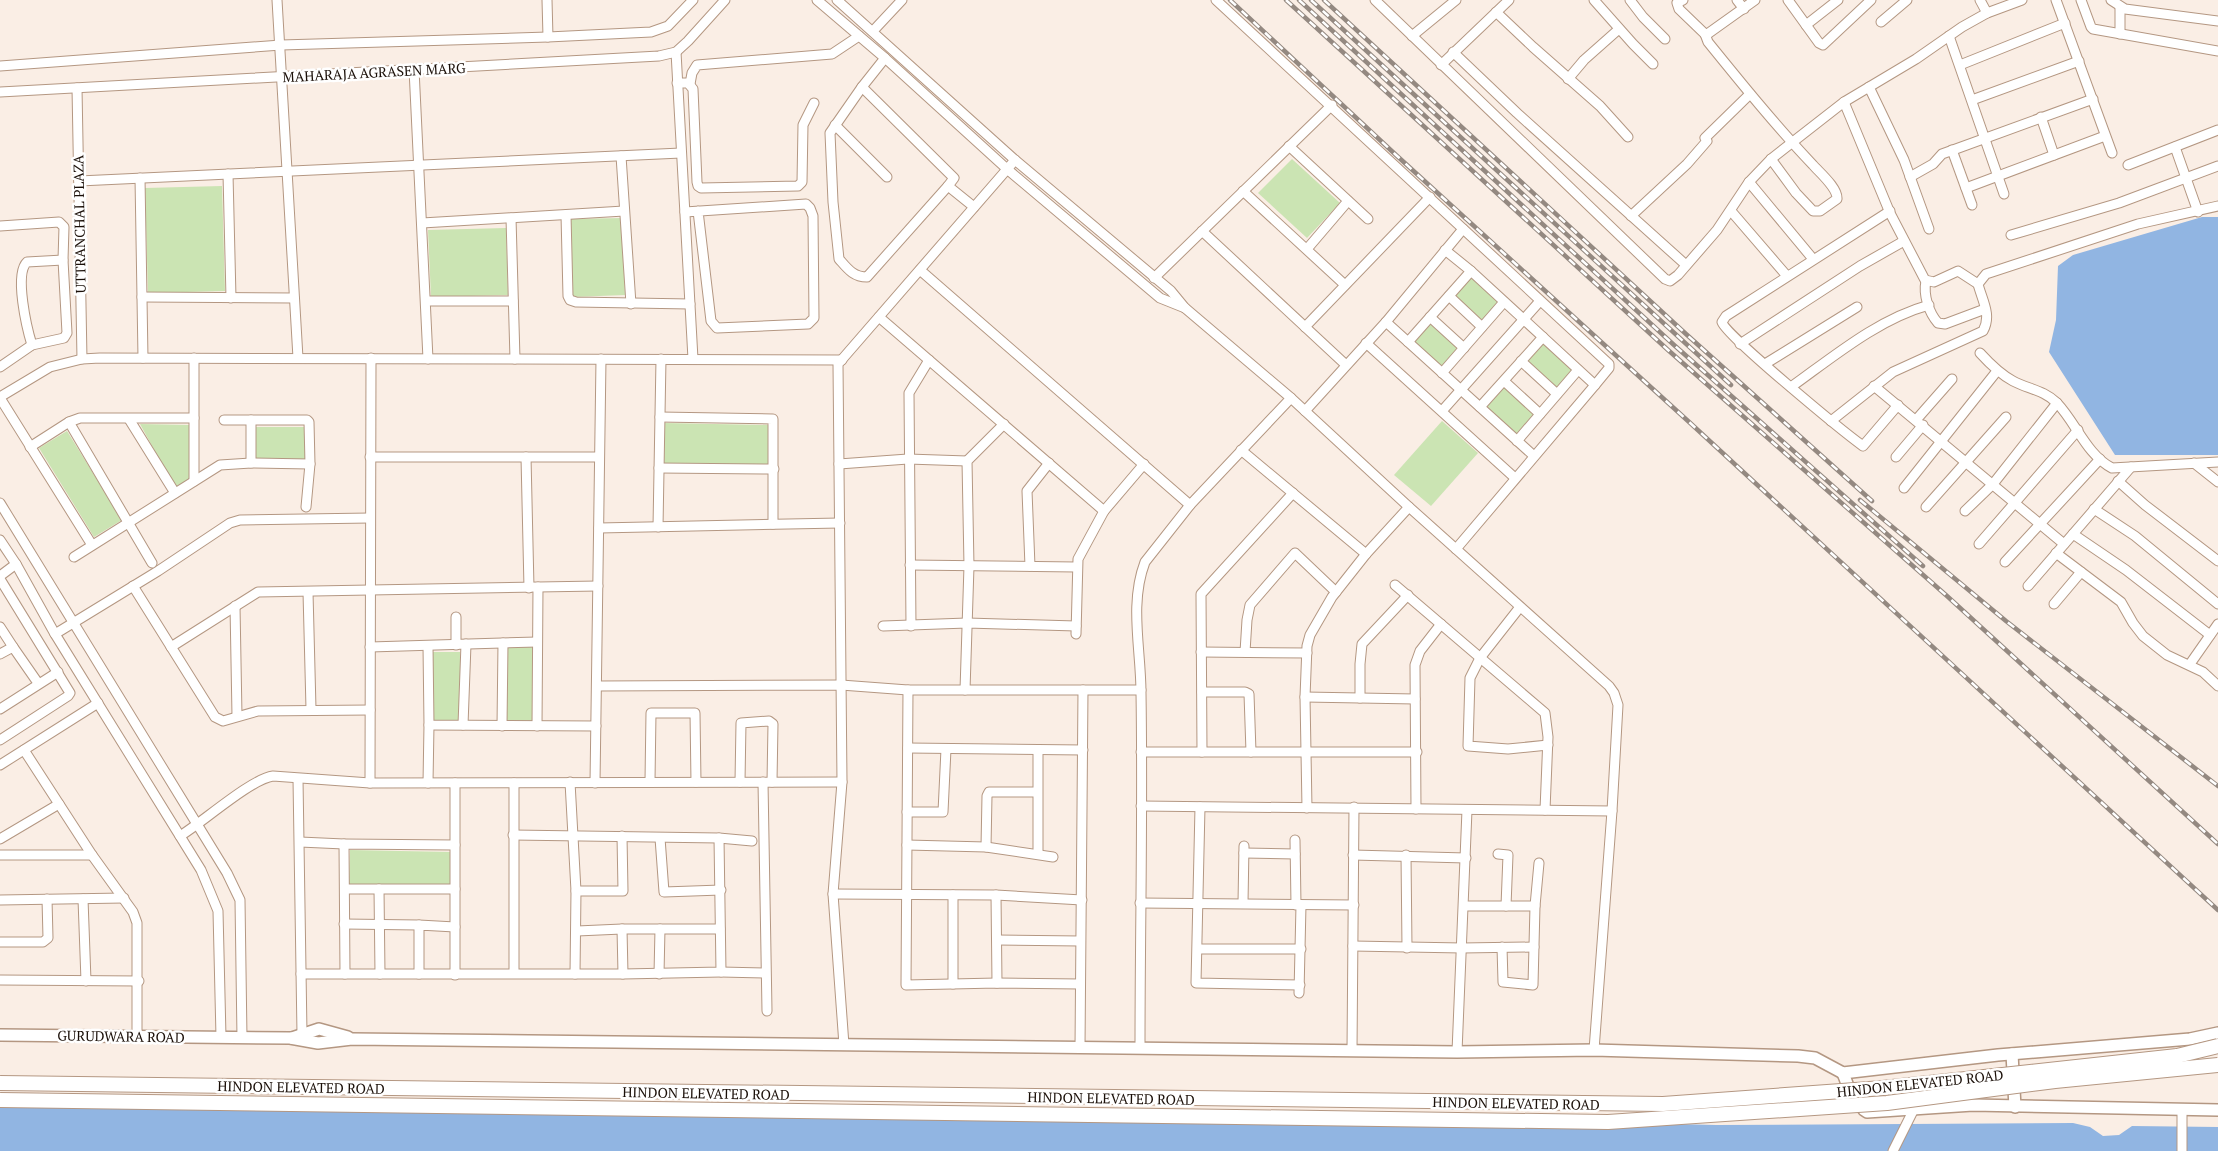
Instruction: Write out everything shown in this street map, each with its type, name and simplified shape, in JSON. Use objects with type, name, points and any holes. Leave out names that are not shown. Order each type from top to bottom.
[{"type":"highway","name":"HINDON ELEVATED ROAD","points":[[0,1083],[1663,1104],[1893,1087],[2177,1056],[2218,1046]]},
{"type":"highway","name":"HINDON ELEVATED ROAD","points":[[0,1100],[1608,1122],[1887,1103],[2055,1081],[2218,1065]]},
{"type":"main road","points":[[290,1038],[319,1029],[352,1039]]},
{"type":"main road","points":[[290,1038],[318,1044],[352,1039],[1457,1052],[1594,1050],[1798,1056],[1815,1058],[1843,1073],[2012,1054],[2190,1039],[2218,1033]]},
{"type":"main road","name":"GURUDWARA ROAD","points":[[0,1035],[290,1038]]},
{"type":"main road","points":[[2012,1054],[2015,1106]]},
{"type":"main road","points":[[1843,1073],[1849,1089],[1865,1111],[1913,1112],[2015,1106],[2182,1115],[2218,1110]]},
{"type":"street","points":[[277,0],[283,76],[298,358]]},
{"type":"street","points":[[547,0],[548,37]]},
{"type":"street","name":"MAHARAJA AGRASEN MARG","points":[[0,66],[281,45],[650,32],[668,26],[693,0]]},
{"type":"street","points":[[693,359],[676,52],[725,0]]},
{"type":"street","points":[[817,0],[885,58],[1007,170],[1160,298],[1185,308]]},
{"type":"street","points":[[837,0],[1015,160],[1171,291],[1185,308],[1291,398],[1520,607],[1603,679],[1614,694],[1618,705],[1594,1050]]},
{"type":"street","points":[[873,31],[902,0]]},
{"type":"street","points":[[1216,0],[1332,105],[1609,364],[1608,369],[1595,385],[1456,549]]},
{"type":"street","points":[[1375,0],[1440,65],[1665,279],[1672,280],[1717,230],[1749,182],[1771,159],[1793,144],[1844,102],[1962,27],[1987,13],[2022,0]]},
{"type":"street","points":[[1412,36],[1456,0]]},
{"type":"street","points":[[1440,65],[1509,0]]},
{"type":"street","points":[[1594,0],[1653,64]]},
{"type":"street","points":[[1630,0],[1643,17],[1665,39]]},
{"type":"street","points":[[1737,0],[1744,9]]},
{"type":"street","points":[[1705,34],[1711,32],[1755,0]]},
{"type":"street","points":[[1788,0],[1819,43],[1823,45],[1871,0]]},
{"type":"street","points":[[1806,25],[1838,0]]},
{"type":"street","points":[[1881,22],[1907,0]]},
{"type":"street","points":[[1980,0],[1987,13]]},
{"type":"street","points":[[2056,0],[2112,153]]},
{"type":"street","points":[[2082,0],[2091,27],[2099,31],[2218,51]]},
{"type":"street","points":[[2111,0],[2120,7],[2218,21]]},
{"type":"street","points":[[1678,1],[1678,9],[1705,34],[1708,42],[1750,94],[1837,194],[1837,199],[1818,212],[1813,211],[1796,193],[1771,159]]},
{"type":"street","points":[[2120,7],[2120,34]]},
{"type":"street","points":[[1496,12],[1600,106],[1628,136]]},
{"type":"street","points":[[1960,65],[2064,23]]},
{"type":"street","points":[[1568,79],[1584,60],[1619,29]]},
{"type":"street","points":[[814,103],[803,125],[802,182],[798,186],[701,188],[698,186],[693,89],[690,84],[692,73],[697,65],[832,54],[859,36]]},
{"type":"street","points":[[1949,36],[2004,194]]},
{"type":"street","name":"MAHARAJA AGRASEN MARG","points":[[0,92],[659,56],[676,52]]},
{"type":"street","points":[[1453,52],[1523,119],[1686,265]]},
{"type":"street","points":[[862,87],[954,178],[866,277],[857,276],[839,259],[833,202],[830,134],[862,87],[885,58]]},
{"type":"street","points":[[1972,100],[2079,61]]},
{"type":"street","points":[[414,69],[428,358]]},
{"type":"street","points":[[677,83],[690,84]]},
{"type":"street","points":[[1870,86],[1910,177],[1929,229]]},
{"type":"street","name":"UTTRANCHAL PLAZA","points":[[77,88],[82,360]]},
{"type":"street","points":[[1631,216],[1687,164],[1707,141],[1705,138],[1750,94]]},
{"type":"street","points":[[1910,177],[1933,164],[1940,155],[2092,99]]},
{"type":"street","points":[[1844,102],[1890,211],[1926,281],[1925,293],[1935,320],[1944,324],[1986,309]]},
{"type":"street","points":[[1154,278],[1332,105]]},
{"type":"street","points":[[2041,117],[2054,155]]},
{"type":"street","points":[[835,125],[887,178]]},
{"type":"street","points":[[2128,165],[2218,130]]},
{"type":"street","points":[[1966,188],[2105,136]]},
{"type":"street","points":[[1289,146],[1368,219]]},
{"type":"street","points":[[2175,148],[2198,212]]},
{"type":"street","points":[[1952,150],[1972,205]]},
{"type":"street","points":[[78,181],[681,153]]},
{"type":"street","points":[[621,156],[631,304]]},
{"type":"street","points":[[844,1045],[833,894],[842,782],[838,364],[1015,160]]},
{"type":"street","points":[[2011,235],[2119,203],[2218,166]]},
{"type":"street","points":[[228,174],[231,298]]},
{"type":"street","points":[[140,178],[144,358]]},
{"type":"street","points":[[1749,182],[1813,259]]},
{"type":"street","points":[[948,186],[974,207]]},
{"type":"street","points":[[1243,191],[1345,285]]},
{"type":"street","points":[[1305,327],[1430,197]]},
{"type":"street","points":[[1307,250],[1348,201]]},
{"type":"street","points":[[685,212],[698,211],[806,204],[813,216],[814,318],[812,322],[808,324],[718,328],[714,326],[711,321],[698,211]]},
{"type":"street","points":[[1978,284],[1986,274],[2007,266],[2138,224],[2218,206]]},
{"type":"street","points":[[1731,210],[1786,276]]},
{"type":"street","points":[[1890,211],[1786,276],[1723,320],[1724,328],[1740,344],[1830,421],[1863,446],[1898,405]]},
{"type":"street","points":[[422,223],[624,212]]},
{"type":"street","points":[[566,215],[568,296],[570,300],[576,302],[631,304],[690,304]]},
{"type":"street","points":[[512,218],[514,359]]},
{"type":"street","points":[[0,226],[59,222],[64,227],[63,260],[67,333],[64,338],[32,345],[0,367]]},
{"type":"street","points":[[1305,411],[1386,322],[1463,229]]},
{"type":"street","points":[[1202,231],[1346,365]]},
{"type":"street","points":[[1740,344],[1860,266],[1904,241]]},
{"type":"street","points":[[1445,250],[1471,271],[1595,385]]},
{"type":"street","points":[[32,345],[24,319],[22,269],[27,262],[63,260]]},
{"type":"street","points":[[920,270],[1190,505]]},
{"type":"street","points":[[1408,342],[1471,271]]},
{"type":"street","points":[[1830,421],[1874,386],[1914,361],[1979,333],[1986,325],[1986,309],[1978,284],[1958,271],[1934,282],[1926,281]]},
{"type":"street","points":[[1448,296],[1482,327]]},
{"type":"street","points":[[142,297],[294,298]]},
{"type":"street","points":[[426,301],[513,301]]},
{"type":"street","points":[[1442,411],[1540,301]]},
{"type":"street","points":[[1442,373],[1504,302]]},
{"type":"street","points":[[1791,387],[1874,331],[1906,313],[1929,305]]},
{"type":"street","points":[[1765,364],[1857,308]]},
{"type":"street","points":[[879,317],[1104,511]]},
{"type":"street","points":[[1430,318],[1464,348]]},
{"type":"street","points":[[1386,322],[1534,456]]},
{"type":"street","points":[[1480,407],[1542,337]]},
{"type":"street","points":[[1366,343],[1515,478]]},
{"type":"street","points":[[1980,353],[1998,371],[2018,383],[2039,390],[2057,403],[2100,459],[2112,468],[2218,462]]},
{"type":"street","points":[[92,545],[0,398],[50,367],[82,360],[144,358],[842,360]]},
{"type":"street","points":[[194,358],[194,481]]},
{"type":"street","points":[[370,358],[370,783]]},
{"type":"street","points":[[595,782],[601,359]]},
{"type":"street","points":[[658,527],[661,359]]},
{"type":"street","points":[[911,626],[908,460],[909,393],[930,360]]},
{"type":"street","points":[[1521,361],[1557,394]]},
{"type":"street","points":[[1517,441],[1578,370]]},
{"type":"street","points":[[1904,488],[1998,371]]},
{"type":"street","points":[[1896,457],[1919,422],[1952,379]]},
{"type":"street","points":[[1504,381],[1540,414]]},
{"type":"street","points":[[1874,386],[2040,522],[2064,544]]},
{"type":"street","points":[[1140,1048],[1141,690],[1136,617],[1137,589],[1145,562],[1190,505],[1291,398]]},
{"type":"street","points":[[1965,512],[1993,484],[2057,403]]},
{"type":"street","points":[[1926,507],[2006,417]]},
{"type":"street","points":[[30,447],[69,422],[80,418],[194,418]]},
{"type":"street","points":[[660,418],[773,419],[773,524]]},
{"type":"street","points":[[129,419],[175,493]]},
{"type":"street","points":[[224,420],[307,420],[310,426],[310,464],[306,507]]},
{"type":"street","points":[[251,420],[251,463]]},
{"type":"street","points":[[69,422],[152,563]]},
{"type":"street","points":[[839,464],[908,460],[967,461],[1004,424]]},
{"type":"street","points":[[1979,544],[2016,504],[2078,430]]},
{"type":"street","points":[[1241,450],[1366,554]]},
{"type":"street","points":[[370,457],[599,457]]},
{"type":"street","points":[[526,457],[537,642],[537,726]]},
{"type":"street","points":[[2005,562],[2100,459]]},
{"type":"street","points":[[965,690],[969,566],[967,461]]},
{"type":"street","points":[[2194,463],[2218,482]]},
{"type":"street","points":[[74,557],[223,464],[310,464]]},
{"type":"street","points":[[1030,566],[1027,491],[1049,464]]},
{"type":"street","points":[[883,626],[967,623],[1076,630],[1076,567],[1080,553],[1104,511],[1144,464]]},
{"type":"street","points":[[2028,586],[2131,467]]},
{"type":"street","points":[[659,468],[774,469]]},
{"type":"street","points":[[2118,481],[2145,505],[2218,561]]},
{"type":"street","points":[[1202,752],[1200,597],[1202,590],[1293,493]]},
{"type":"street","points":[[0,503],[198,825],[240,900],[242,1038]]},
{"type":"street","points":[[1307,808],[1305,697],[1307,646],[1313,627],[1336,592],[1366,554],[1409,507]]},
{"type":"street","points":[[2094,509],[2135,536],[2218,604]]},
{"type":"street","points":[[55,634],[236,521],[370,518]]},
{"type":"street","points":[[599,528],[840,523]]},
{"type":"street","points":[[2073,534],[2126,570],[2210,635]]},
{"type":"street","points":[[0,540],[16,564],[55,634],[201,870],[218,911],[220,1037]]},
{"type":"street","points":[[1244,652],[1250,606],[1295,553],[1336,592]]},
{"type":"street","points":[[2056,553],[2121,602],[2132,623],[2143,636],[2167,655],[2190,664],[2203,672],[2218,686]]},
{"type":"street","points":[[0,740],[68,696],[70,690],[0,578],[16,564]]},
{"type":"street","points":[[910,565],[1076,567]]},
{"type":"street","points":[[2054,604],[2081,572]]},
{"type":"street","points":[[1395,584],[1544,712],[1548,745],[1545,810]]},
{"type":"street","points":[[133,586],[215,717],[223,721],[258,711],[311,709],[370,710]]},
{"type":"street","points":[[171,647],[258,592],[598,586]]},
{"type":"street","points":[[308,592],[311,709]]},
{"type":"street","points":[[1360,698],[1362,644],[1408,595]]},
{"type":"street","points":[[236,606],[237,716]]},
{"type":"street","points":[[1520,607],[1480,658],[1470,678],[1468,746],[1508,749],[1548,745]]},
{"type":"street","points":[[456,617],[461,645],[463,725]]},
{"type":"street","points":[[1416,809],[1415,660],[1442,624]]},
{"type":"street","points":[[2190,664],[2218,624]]},
{"type":"street","points":[[0,627],[38,683]]},
{"type":"street","points":[[370,648],[537,642]]},
{"type":"street","points":[[502,726],[503,643]]},
{"type":"street","points":[[428,646],[428,783]]},
{"type":"street","points":[[0,654],[13,647]]},
{"type":"street","points":[[1201,652],[1307,653]]},
{"type":"street","points":[[0,709],[58,672]]},
{"type":"street","points":[[597,686],[841,685],[908,690],[1141,690]]},
{"type":"street","points":[[908,690],[906,985],[997,982],[1080,984]]},
{"type":"street","points":[[1080,1048],[1083,690]]},
{"type":"street","points":[[1202,692],[1245,692],[1250,694],[1251,752]]},
{"type":"street","points":[[1305,697],[1415,699]]},
{"type":"street","points":[[0,764],[98,703]]},
{"type":"street","points":[[650,781],[652,713],[695,713],[696,782]]},
{"type":"street","points":[[740,782],[741,723],[769,721],[773,724],[767,782],[765,973],[767,1012]]},
{"type":"street","points":[[429,725],[596,726]]},
{"type":"street","points":[[908,748],[1083,750]]},
{"type":"street","points":[[907,812],[943,812],[946,749]]},
{"type":"street","points":[[24,750],[92,854],[133,912],[137,923],[139,981],[137,1036]]},
{"type":"street","points":[[1038,750],[1038,853]]},
{"type":"street","points":[[1141,752],[1417,752]]},
{"type":"street","points":[[180,836],[259,780],[273,776],[370,783],[842,782]]},
{"type":"street","points":[[298,779],[302,1034]]},
{"type":"street","points":[[570,782],[576,891],[575,974]]},
{"type":"street","points":[[455,783],[456,975]]},
{"type":"street","points":[[514,783],[514,973]]},
{"type":"street","points":[[986,847],[987,796],[989,792],[1037,792]]},
{"type":"street","points":[[0,839],[59,804]]},
{"type":"street","points":[[1141,806],[1612,811]]},
{"type":"street","points":[[1200,807],[1199,949],[1196,983],[1300,989],[1301,948],[1295,840]]},
{"type":"street","points":[[1352,1051],[1354,807]]},
{"type":"street","points":[[1457,1052],[1467,810]]},
{"type":"street","points":[[513,835],[720,838],[752,841]]},
{"type":"street","points":[[576,891],[623,891],[622,836]]},
{"type":"street","points":[[660,838],[664,892],[721,890]]},
{"type":"street","points":[[720,838],[721,972]]},
{"type":"street","points":[[300,842],[455,845]]},
{"type":"street","points":[[344,844],[345,974]]},
{"type":"street","points":[[907,845],[986,847],[1038,853],[1053,857]]},
{"type":"street","points":[[1243,903],[1244,849],[1295,854]]},
{"type":"street","points":[[0,855],[92,854]]},
{"type":"street","points":[[1498,854],[1508,855],[1506,906]]},
{"type":"street","points":[[1353,855],[1466,858]]},
{"type":"street","points":[[1406,855],[1407,948]]},
{"type":"street","points":[[1502,948],[1503,982],[1534,985],[1535,906],[1539,863]]},
{"type":"street","points":[[344,889],[455,889]]},
{"type":"street","points":[[379,889],[380,974]]},
{"type":"street","points":[[833,894],[996,895],[1082,900]]},
{"type":"street","points":[[953,895],[953,984]]},
{"type":"street","points":[[996,895],[997,982]]},
{"type":"street","points":[[0,900],[124,898]]},
{"type":"street","points":[[0,942],[46,941],[48,938],[47,899]]},
{"type":"street","points":[[83,899],[86,980]]},
{"type":"street","points":[[1140,903],[1354,905]]},
{"type":"street","points":[[1464,906],[1535,906]]},
{"type":"street","points":[[344,924],[455,927]]},
{"type":"street","points":[[419,925],[419,974]]},
{"type":"street","points":[[622,929],[623,974]]},
{"type":"street","points":[[659,974],[660,929]]},
{"type":"street","points":[[577,931],[720,929]]},
{"type":"street","points":[[997,940],[1080,941]]},
{"type":"street","points":[[1353,946],[1407,948],[1534,947]]},
{"type":"street","points":[[1199,949],[1301,948]]},
{"type":"street","points":[[301,974],[765,973]]},
{"type":"street","points":[[0,980],[139,981]]},
{"type":"street","points":[[1893,1151],[1913,1112]]},
{"type":"street","points":[[2182,1115],[2182,1151]]},
{"type":"green space","points":[[1292,159],[1340,203],[1307,238],[1258,193]]},
{"type":"green space","points":[[222,186],[225,291],[148,293],[145,188]]},
{"type":"green space","points":[[622,218],[625,295],[573,297],[570,219]]},
{"type":"green space","points":[[506,228],[508,295],[431,297],[428,230]]},
{"type":"green space","points":[[1470,276],[1500,303],[1482,322],[1453,295]]},
{"type":"green space","points":[[1430,321],[1460,348],[1442,368],[1412,341]]},
{"type":"green space","points":[[1544,343],[1574,370],[1556,390],[1526,363]]},
{"type":"green space","points":[[1504,387],[1534,414],[1516,434],[1486,407]]},
{"type":"green space","points":[[1442,421],[1478,453],[1431,506],[1394,475]]},
{"type":"green space","points":[[665,423],[769,425],[769,465],[664,464]]},
{"type":"green space","points":[[140,424],[190,425],[192,478],[175,488]]},
{"type":"green space","points":[[256,427],[306,427],[306,459],[256,459]]},
{"type":"green space","points":[[67,431],[122,520],[94,537],[39,448]]},
{"type":"green space","points":[[506,647],[534,647],[533,722],[506,722]]},
{"type":"green space","points":[[433,652],[460,652],[460,722],[432,721]]},
{"type":"green space","points":[[350,850],[451,852],[450,885],[349,884]]},
{"type":"water","points":[[2202,217],[2218,217],[2218,455],[2115,455],[2049,352],[2056,320],[2058,266],[2073,255]]},
{"type":"water","points":[[0,1102],[1113,1110],[1716,1125],[2073,1123],[2090,1127],[2103,1136],[2119,1135],[2132,1126],[2218,1127],[2218,1151],[0,1151]]},
{"type":"railway","points":[[1230,0],[1396,155],[1688,421],[2218,910]]},
{"type":"railway","points":[[1286,0],[1668,350],[1947,596],[2218,844]]},
{"type":"railway","points":[[1299,0],[1674,345],[1923,566]]},
{"type":"railway","points":[[1311,0],[1731,385]]},
{"type":"railway","points":[[1324,0],[1686,334],[1872,501]]},
{"type":"railway","points":[[1860,500],[2006,621],[2218,786]]}]
